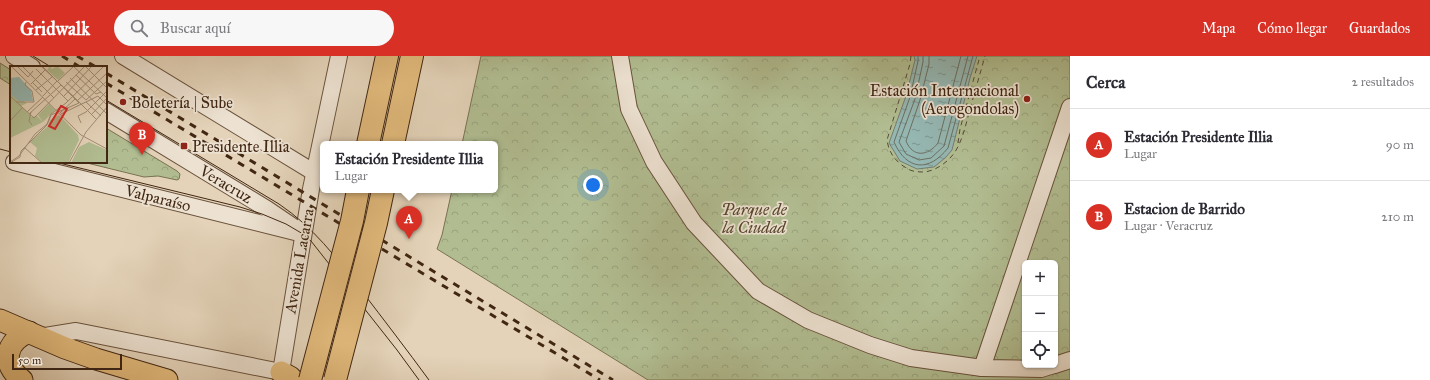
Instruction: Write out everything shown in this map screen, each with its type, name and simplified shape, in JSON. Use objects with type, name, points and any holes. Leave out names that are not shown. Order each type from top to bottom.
[{"type":"highway","points":[[369,141],[387,56]]},
{"type":"highway","points":[[394,141],[412,56]]},
{"type":"highway","points":[[310,380],[352,221],[357,193]]},
{"type":"highway","points":[[335,380],[382,193]]},
{"type":"main road","points":[[0,320],[96,360],[167,380]]},
{"type":"main road","points":[[21,380],[14,374],[9,363],[9,350],[13,342],[20,336],[34,334]]},
{"type":"main road","points":[[0,374],[21,380]]},
{"type":"street","points":[[14,56],[30,66]]},
{"type":"street","points":[[123,56],[315,173]]},
{"type":"street","name":"Avenida Lacarra","points":[[322,141],[339,56]]},
{"type":"street","points":[[620,56],[629,109],[654,162],[694,223],[758,291],[808,320],[870,345],[911,358],[982,368],[1044,368]]},
{"type":"street","points":[[982,368],[1070,107]]},
{"type":"street","name":"Veracruz","points":[[107,113],[267,209],[303,234]]},
{"type":"street","name":"Avenida Lacarra","points":[[287,376],[303,234],[320,149]]},
{"type":"street","name":"Valparaíso","points":[[0,159],[10,162]]},
{"type":"street","name":"Valparaíso","points":[[16,163],[303,234]]},
{"type":"street","points":[[34,334],[76,331],[287,376]]},
{"type":"street","points":[[1058,364],[1070,360]]},
{"type":"green space","name":"Parque de la Ciudad","points":[[481,56],[1070,56],[1070,380],[648,380],[437,249],[442,235],[451,193],[498,193],[498,141],[463,141]]},
{"type":"green space","points":[[0,63],[10,69],[10,84],[0,78]]},
{"type":"green space","points":[[107,129],[180,174],[179,179],[177,180],[158,176],[144,177],[87,163],[107,163]]},
{"type":"water","points":[[914,56],[977,56],[952,150],[934,167],[917,169],[900,161],[889,143],[906,96],[915,60]]},
{"type":"ferry route","points":[[911,56],[910,64],[887,140],[892,155],[898,162],[916,172],[925,172],[938,167],[946,162],[958,147],[964,131],[985,56]]},
{"type":"ferry route","points":[[958,143],[960,129],[980,56]]},
{"type":"tram line","points":[[33,56],[49,66]]},
{"type":"tram line","points":[[107,101],[279,204],[303,223],[314,233],[343,266],[429,380]]},
{"type":"tram line","points":[[0,149],[10,152]]},
{"type":"tram line","points":[[59,163],[240,207],[286,224],[303,234],[311,241],[419,380]]},
{"type":"railway","points":[[62,56],[78,66]]},
{"type":"railway","points":[[77,56],[94,66]]},
{"type":"railway","points":[[107,74],[613,380]]},
{"type":"railway","points":[[107,84],[600,380]]},
{"type":"place","name":"Estación Internacional (Aerogondolas)","points":[[1027,99]]},
{"type":"place","name":"Boletería | Sube","points":[[123,102]]},
{"type":"place","name":"Presidente Illia","points":[[184,146]]},
{"type":"place","name":"Estacion de Barrido","points":[[142,155]]},
{"type":"place","name":"Estación Presidente Illia","points":[[409,239]]}]
